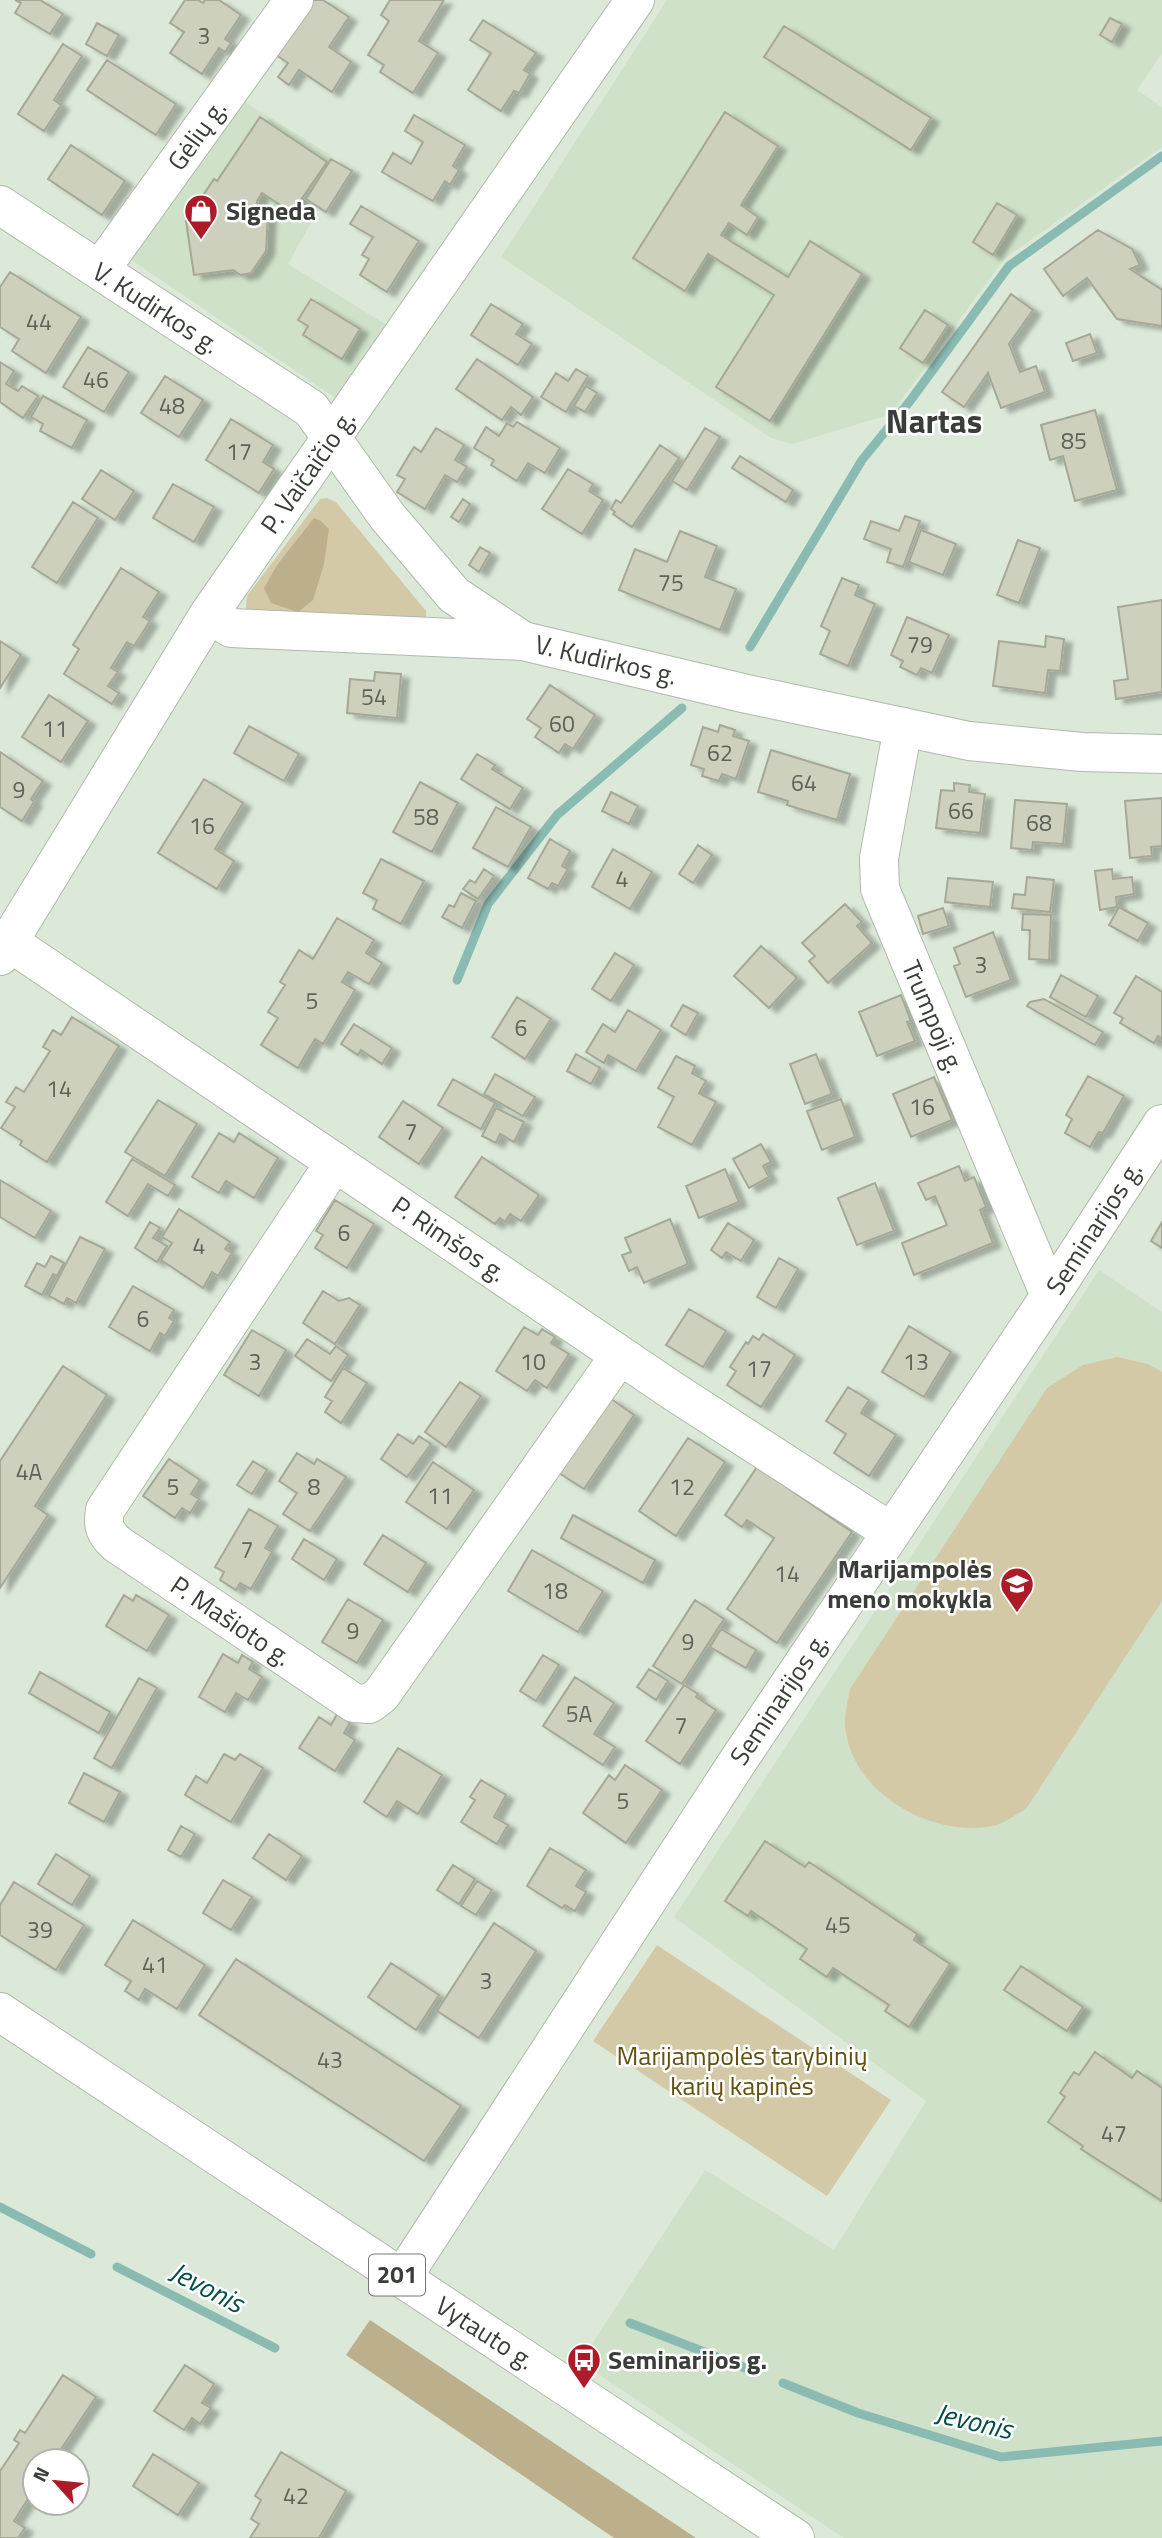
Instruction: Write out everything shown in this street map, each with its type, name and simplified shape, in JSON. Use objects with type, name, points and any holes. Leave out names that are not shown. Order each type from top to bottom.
[{"type":"street","name":"Gėlių g.","points":[[100,270],[294,0]]},
{"type":"street","name":"P. Vaičaičio g.","points":[[5,949],[209,614],[635,0]]},
{"type":"street","name":"V. Kudirkos g.","points":[[0,205],[311,410],[387,516],[454,595],[523,641],[747,694],[969,741],[1083,752],[1162,754]]},
{"type":"street","points":[[428,637],[443,620],[454,595]]},
{"type":"street","points":[[209,614],[231,628],[523,641]]},
{"type":"street","name":"Trumpoji g.","points":[[903,727],[879,858],[880,889],[1050,1296]]},
{"type":"street","name":"P. Rimšos g.","points":[[5,949],[335,1162],[620,1355],[891,1532]]},
{"type":"street","name":"Seminarijos g.","points":[[402,2278],[730,1773],[1162,1124]]},
{"type":"street","name":"P. Mašioto g.","points":[[335,1162],[105,1510],[103,1522],[106,1534],[117,1544],[354,1703],[369,1704],[381,1695],[620,1355]]},
{"type":"street","name":"Vytauto g.","points":[[0,2012],[795,2538]]},
{"type":"shaded area","points":[[667,0],[1162,0],[1162,53],[1137,90],[1162,107],[1162,147],[1004,259],[891,414],[792,444],[771,438],[501,257]]},
{"type":"shaded area","points":[[237,97],[332,156],[304,199],[318,210],[288,264],[390,327],[340,401],[121,253]]},
{"type":"shaded area","points":[[314,518],[329,529],[324,564],[313,600],[298,612],[271,603],[264,588],[277,565]]},
{"type":"shaded area","name":"Marijampolės meno mokykla","points":[[1099,1270],[1162,1312],[1162,2538],[844,2538],[580,2362],[705,2170],[834,2250],[926,2101],[674,1917]]},
{"type":"shaded area","points":[[370,2320],[696,2538],[614,2538],[346,2355]]},
{"type":"green space","points":[[327,498],[336,502],[426,611],[426,619],[252,614],[246,608],[247,596],[320,499]]},
{"type":"green space","points":[[1117,1357],[1148,1364],[1162,1372],[1162,1601],[1026,1809],[997,1825],[969,1828],[945,1825],[921,1817],[898,1806],[878,1790],[862,1772],[851,1750],[845,1726],[850,1689],[1047,1388],[1083,1365]]},
{"type":"green space","name":"Marijampolės tarybinių karių kapinės","points":[[657,1945],[891,2100],[827,2196],[593,2041]]},
{"type":"building","points":[[15,0],[40,0],[63,14],[50,34],[15,13],[21,3]]},
{"type":"building","points":[[185,0],[198,0],[203,3],[205,0],[219,0],[241,15],[225,39],[231,43],[225,52],[219,48],[202,74],[170,53],[184,32],[170,23]]},
{"type":"building","points":[[311,0],[323,0],[349,17],[329,47],[351,62],[332,92],[299,70],[289,85],[278,77],[288,63],[276,55]]},
{"type":"building","points":[[390,0],[444,0],[419,41],[438,53],[413,93],[380,72],[384,65],[368,55],[389,21],[381,15]]},
{"type":"building","points":[[1110,18],[1122,24],[1112,42],[1100,35]]},
{"type":"building","points":[[483,20],[536,53],[524,70],[530,74],[519,93],[514,91],[501,111],[468,90],[491,53],[470,40]]},
{"type":"building","points":[[97,23],[119,35],[107,56],[86,44]]},
{"type":"building","points":[[784,26],[931,118],[911,150],[764,57]]},
{"type":"building","points":[[63,44],[82,56],[54,100],[61,105],[44,131],[18,114]]},
{"type":"building","points":[[107,60],[176,104],[156,135],[87,90]]},
{"type":"building","points":[[725,112],[778,146],[741,205],[758,217],[747,235],[729,223],[721,235],[788,277],[810,241],[862,274],[770,421],[716,387],[774,295],[708,254],[685,291],[633,258]]},
{"type":"building","points":[[414,115],[465,145],[453,166],[459,170],[450,185],[445,181],[433,201],[382,172],[393,153],[411,164],[423,142],[405,131]]},
{"type":"building","points":[[260,117],[327,162],[292,213],[262,193],[257,201],[258,211],[268,213],[266,251],[251,273],[241,275],[233,270],[194,275],[186,221]]},
{"type":"building","points":[[71,145],[125,181],[102,215],[48,179]]},
{"type":"building","points":[[331,159],[352,171],[326,212],[306,199]]},
{"type":"building","points":[[997,203],[1017,215],[993,255],[973,242]]},
{"type":"building","points":[[361,206],[419,241],[387,292],[360,275],[369,259],[362,255],[373,237],[350,224]]},
{"type":"building","points":[[1098,230],[1132,249],[1140,265],[1130,269],[1162,290],[1162,326],[1117,319],[1087,278],[1063,296],[1044,269]]},
{"type":"building","points":[[10,272],[81,317],[46,373],[12,351],[19,339],[0,327],[0,287]]},
{"type":"building","points":[[1011,294],[1033,310],[1009,344],[1020,372],[1036,366],[1045,392],[1001,408],[988,373],[964,407],[942,392]]},
{"type":"building","points":[[311,299],[360,329],[342,359],[303,335],[308,326],[298,320]]},
{"type":"building","points":[[491,304],[523,324],[516,334],[532,344],[518,365],[471,335]]},
{"type":"building","points":[[925,310],[948,325],[923,363],[900,348]]},
{"type":"building","points":[[1090,334],[1097,353],[1073,361],[1066,343]]},
{"type":"building","points":[[88,347],[129,372],[104,412],[63,387]]},
{"type":"building","points":[[477,359],[533,397],[521,415],[511,407],[502,420],[456,389]]},
{"type":"building","points":[[0,362],[14,371],[6,384],[18,391],[22,386],[38,396],[23,418],[0,402]]},
{"type":"building","points":[[576,369],[588,376],[566,412],[541,397],[556,373],[568,381]]},
{"type":"building","points":[[165,376],[203,400],[179,437],[141,413]]},
{"type":"building","points":[[586,386],[597,393],[585,412],[574,406]]},
{"type":"building","points":[[43,396],[87,420],[72,448],[40,431],[43,424],[31,417]]},
{"type":"building","points":[[1095,410],[1117,490],[1075,501],[1063,456],[1050,460],[1041,425]]},
{"type":"building","points":[[231,419],[273,445],[263,462],[274,469],[259,493],[206,460]]},
{"type":"building","points":[[517,422],[560,448],[545,473],[528,463],[517,481],[491,465],[494,460],[474,448],[486,427],[499,436],[507,423],[513,427]]},
{"type":"building","points":[[436,428],[464,445],[455,460],[467,467],[457,482],[445,475],[425,509],[397,492],[405,479],[397,475],[414,447],[421,452]]},
{"type":"building","points":[[705,428],[720,437],[687,490],[672,481]]},
{"type":"building","points":[[660,445],[679,458],[632,527],[613,514],[615,512],[611,509],[616,500],[621,503]]},
{"type":"building","points":[[740,456],[793,490],[786,502],[732,468]]},
{"type":"building","points":[[568,469],[593,484],[589,491],[603,500],[582,534],[542,509]]},
{"type":"building","points":[[101,470],[134,491],[115,520],[82,499]]},
{"type":"building","points":[[173,484],[214,507],[194,542],[153,518]]},
{"type":"building","points":[[463,499],[470,504],[459,522],[451,517]]},
{"type":"building","points":[[73,502],[98,518],[57,583],[32,567]]},
{"type":"building","points":[[905,516],[920,521],[903,567],[887,562],[891,549],[864,539],[871,521],[899,531]]},
{"type":"building","points":[[921,530],[956,544],[943,575],[909,562]]},
{"type":"building","points":[[680,531],[717,546],[705,577],[736,589],[720,630],[619,590],[635,549],[667,562]]},
{"type":"building","points":[[1018,540],[1040,548],[1019,603],[997,595]]},
{"type":"building","points":[[480,547],[490,553],[479,572],[469,565]]},
{"type":"building","points":[[121,568],[159,592],[143,617],[150,621],[134,646],[127,642],[111,668],[118,672],[108,686],[119,693],[112,704],[64,674],[79,649],[73,645]]},
{"type":"building","points":[[842,578],[859,585],[855,595],[875,604],[848,666],[820,654],[830,631],[821,626]]},
{"type":"building","points":[[1162,600],[1162,692],[1116,699],[1114,681],[1128,679],[1118,607]]},
{"type":"building","points":[[907,617],[949,635],[932,673],[921,668],[917,675],[900,667],[903,661],[891,655]]},
{"type":"building","points":[[1046,636],[1064,639],[1060,671],[1048,670],[1045,693],[993,686],[999,641],[1045,647]]},
{"type":"building","points":[[0,641],[21,655],[0,688]]},
{"type":"building","points":[[375,672],[401,674],[397,718],[347,713],[350,679],[374,681]]},
{"type":"building","points":[[550,685],[595,715],[573,749],[565,744],[559,753],[535,737],[541,728],[527,719]]},
{"type":"building","points":[[49,695],[88,721],[61,762],[22,737]]},
{"type":"building","points":[[720,725],[735,730],[733,736],[749,741],[736,779],[722,774],[719,781],[702,776],[704,769],[691,765],[703,727],[718,732]]},
{"type":"building","points":[[249,726],[299,754],[284,781],[234,753]]},
{"type":"building","points":[[771,750],[850,774],[837,820],[787,805],[788,801],[758,792]]},
{"type":"building","points":[[0,752],[43,781],[31,799],[34,802],[22,821],[0,807]]},
{"type":"building","points":[[477,754],[495,765],[492,769],[523,788],[510,809],[461,779]]},
{"type":"building","points":[[204,779],[243,803],[215,849],[234,861],[217,889],[158,853]]},
{"type":"building","points":[[420,782],[458,803],[432,852],[393,832]]},
{"type":"building","points":[[954,783],[970,785],[969,792],[985,794],[980,833],[936,828],[941,790],[954,791]]},
{"type":"building","points":[[611,792],[638,806],[629,824],[602,811]]},
{"type":"building","points":[[1162,798],[1162,846],[1151,847],[1152,856],[1130,858],[1125,801]]},
{"type":"building","points":[[1015,800],[1067,804],[1063,844],[1033,842],[1032,850],[1011,848]]},
{"type":"building","points":[[496,807],[531,827],[508,867],[473,848]]},
{"type":"building","points":[[550,839],[570,851],[562,866],[568,869],[558,886],[552,883],[548,889],[528,878]]},
{"type":"building","points":[[698,845],[712,855],[693,883],[679,874]]},
{"type":"building","points":[[613,849],[652,872],[630,909],[592,887]]},
{"type":"building","points":[[381,859],[424,881],[401,924],[373,909],[377,900],[363,893]]},
{"type":"building","points":[[484,869],[494,876],[478,899],[463,889],[470,880],[475,883]]},
{"type":"building","points":[[1112,869],[1113,879],[1132,877],[1134,894],[1116,897],[1117,907],[1100,910],[1095,871]]},
{"type":"building","points":[[1027,877],[1054,880],[1050,912],[1012,908],[1014,894],[1025,895]]},
{"type":"building","points":[[948,878],[993,882],[990,907],[945,902]]},
{"type":"building","points":[[461,893],[476,901],[462,928],[442,917],[449,905],[454,907]]},
{"type":"building","points":[[845,904],[862,922],[857,926],[872,943],[828,983],[809,961],[815,956],[802,943]]},
{"type":"building","points":[[1119,907],[1148,923],[1138,941],[1109,925]]},
{"type":"building","points":[[943,908],[949,926],[923,934],[918,916]]},
{"type":"building","points":[[1023,914],[1051,915],[1049,960],[1029,959],[1030,930],[1022,930]]},
{"type":"building","points":[[337,918],[374,940],[366,953],[382,963],[369,984],[348,972],[342,982],[355,990],[323,1044],[315,1039],[298,1068],[261,1045],[278,1018],[268,1012],[285,985],[280,982],[299,950],[313,959]]},
{"type":"building","points":[[993,932],[1011,980],[966,997],[954,966],[960,964],[954,948]]},
{"type":"building","points":[[761,946],[797,978],[769,1008],[734,976]]},
{"type":"building","points":[[615,953],[634,965],[611,1001],[592,989]]},
{"type":"building","points":[[1061,975],[1098,996],[1086,1017],[1050,997]]},
{"type":"building","points":[[1136,976],[1162,992],[1162,1039],[1158,1036],[1154,1043],[1120,1023],[1123,1018],[1114,1013]]},
{"type":"building","points":[[901,995],[911,1021],[907,1022],[915,1041],[877,1056],[859,1012]]},
{"type":"building","points":[[517,997],[551,1019],[525,1059],[492,1037]]},
{"type":"building","points":[[1044,999],[1103,1032],[1095,1045],[1027,1006],[1030,1002]]},
{"type":"building","points":[[683,1005],[698,1013],[686,1035],[671,1026]]},
{"type":"building","points":[[628,1010],[661,1030],[636,1071],[608,1055],[604,1063],[586,1052],[603,1024],[615,1032]]},
{"type":"building","points":[[72,1017],[119,1046],[47,1162],[20,1145],[22,1141],[1,1128],[15,1107],[6,1102],[16,1087],[24,1092],[50,1051],[43,1047],[53,1030],[61,1035]]},
{"type":"building","points":[[354,1024],[392,1048],[382,1064],[361,1050],[358,1055],[341,1044]]},
{"type":"building","points":[[576,1054],[600,1068],[591,1084],[567,1071]]},
{"type":"building","points":[[816,1054],[832,1094],[805,1104],[790,1064]]},
{"type":"building","points":[[676,1056],[695,1066],[692,1073],[706,1081],[699,1093],[716,1102],[692,1145],[658,1127],[674,1097],[658,1088]]},
{"type":"building","points":[[495,1074],[535,1097],[523,1116],[484,1094]]},
{"type":"building","points":[[1088,1076],[1124,1096],[1103,1133],[1099,1132],[1090,1147],[1065,1133],[1072,1119],[1066,1115]]},
{"type":"building","points":[[934,1077],[952,1120],[911,1137],[893,1094]]},
{"type":"building","points":[[453,1079],[495,1103],[481,1129],[438,1105]]},
{"type":"building","points":[[841,1099],[855,1137],[822,1150],[807,1111]]},
{"type":"building","points":[[158,1100],[197,1124],[165,1176],[125,1152]]},
{"type":"building","points":[[403,1101],[443,1128],[419,1164],[379,1137]]},
{"type":"building","points":[[496,1108],[524,1122],[514,1142],[500,1134],[496,1143],[482,1136]]},
{"type":"building","points":[[219,1133],[234,1142],[239,1133],[278,1158],[254,1198],[226,1181],[219,1193],[192,1177]]},
{"type":"building","points":[[761,1144],[771,1162],[763,1166],[769,1177],[749,1188],[733,1159]]},
{"type":"building","points":[[482,1157],[539,1195],[521,1221],[510,1214],[505,1222],[500,1218],[495,1224],[455,1197]]},
{"type":"building","points":[[132,1159],[175,1185],[168,1196],[148,1184],[128,1216],[106,1202]]},
{"type":"building","points":[[959,1166],[965,1181],[974,1177],[986,1207],[980,1210],[993,1243],[914,1275],[902,1243],[947,1225],[935,1196],[926,1200],[918,1183]]},
{"type":"building","points":[[725,1169],[739,1202],[699,1218],[686,1186]]},
{"type":"building","points":[[0,1180],[51,1211],[35,1238],[0,1217]]},
{"type":"building","points":[[875,1183],[894,1231],[857,1245],[838,1198]]},
{"type":"building","points":[[335,1200],[374,1224],[347,1268],[315,1248],[323,1235],[316,1231]]},
{"type":"building","points":[[179,1209],[230,1242],[225,1249],[232,1253],[218,1276],[212,1272],[203,1288],[161,1260],[172,1243],[162,1237]]},
{"type":"building","points":[[670,1219],[688,1264],[644,1283],[637,1267],[629,1271],[622,1255],[631,1252],[625,1238]]},
{"type":"building","points":[[150,1222],[160,1228],[153,1238],[167,1246],[157,1262],[135,1248]]},
{"type":"building","points":[[1162,1222],[1162,1248],[1151,1241]]},
{"type":"building","points":[[728,1223],[754,1240],[741,1261],[726,1252],[722,1258],[711,1250]]},
{"type":"building","points":[[80,1237],[105,1249],[76,1303],[67,1298],[64,1304],[49,1296]]},
{"type":"building","points":[[51,1256],[64,1263],[57,1276],[53,1274],[42,1295],[25,1286],[37,1263],[45,1267]]},
{"type":"building","points":[[779,1258],[798,1269],[776,1308],[757,1297]]},
{"type":"building","points":[[133,1286],[174,1310],[169,1318],[174,1321],[165,1336],[160,1333],[150,1351],[109,1327]]},
{"type":"building","points":[[323,1291],[339,1301],[349,1298],[360,1305],[335,1344],[303,1323]]},
{"type":"building","points":[[689,1309],[726,1331],[703,1367],[666,1345]]},
{"type":"building","points":[[909,1326],[951,1352],[924,1397],[882,1372]]},
{"type":"building","points":[[524,1327],[538,1335],[542,1329],[555,1337],[551,1343],[569,1354],[547,1388],[535,1380],[527,1391],[496,1371]]},
{"type":"building","points":[[252,1330],[286,1350],[259,1396],[224,1375]]},
{"type":"building","points":[[763,1334],[795,1355],[761,1407],[727,1385],[736,1371],[730,1367],[746,1342],[748,1344],[753,1336],[759,1340]]},
{"type":"building","points":[[307,1339],[330,1354],[336,1346],[348,1355],[331,1381],[295,1356]]},
{"type":"building","points":[[63,1366],[107,1395],[35,1506],[48,1515],[0,1588],[0,1461]]},
{"type":"building","points":[[343,1368],[367,1383],[341,1423],[325,1412],[332,1401],[325,1397]]},
{"type":"building","points":[[460,1382],[481,1396],[446,1447],[425,1432]]},
{"type":"building","points":[[848,1387],[869,1400],[861,1413],[896,1435],[869,1476],[834,1453],[846,1434],[826,1421]]},
{"type":"building","points":[[610,1398],[634,1415],[584,1489],[559,1473]]},
{"type":"building","points":[[398,1434],[413,1444],[419,1436],[431,1444],[407,1477],[381,1459]]},
{"type":"building","points":[[688,1438],[725,1462],[676,1536],[639,1511]]},
{"type":"building","points":[[297,1453],[314,1464],[317,1459],[346,1477],[310,1531],[283,1514],[297,1493],[279,1481]]},
{"type":"building","points":[[169,1459],[200,1480],[191,1494],[199,1499],[190,1513],[182,1508],[175,1518],[143,1496]]},
{"type":"building","points":[[253,1461],[267,1470],[252,1494],[237,1485]]},
{"type":"building","points":[[433,1462],[474,1490],[447,1529],[406,1502]]},
{"type":"building","points":[[757,1467],[852,1532],[777,1643],[727,1609],[774,1538],[747,1520],[742,1527],[725,1515]]},
{"type":"building","points":[[249,1509],[278,1526],[265,1548],[272,1552],[251,1589],[240,1583],[236,1590],[220,1580],[224,1572],[215,1567]]},
{"type":"building","points":[[573,1515],[655,1560],[643,1583],[561,1538]]},
{"type":"building","points":[[383,1535],[426,1563],[408,1592],[364,1564]]},
{"type":"building","points":[[304,1539],[337,1559],[324,1580],[292,1559]]},
{"type":"building","points":[[532,1550],[603,1591],[578,1632],[508,1591]]},
{"type":"building","points":[[124,1595],[133,1601],[136,1595],[169,1615],[147,1651],[106,1626]]},
{"type":"building","points":[[348,1599],[383,1620],[357,1663],[322,1642]]},
{"type":"building","points":[[695,1600],[724,1619],[682,1684],[653,1666]]},
{"type":"building","points":[[721,1629],[756,1650],[746,1668],[710,1647]]},
{"type":"building","points":[[223,1654],[238,1663],[242,1655],[253,1662],[249,1669],[262,1677],[248,1700],[236,1693],[225,1712],[199,1697]]},
{"type":"building","points":[[543,1655],[559,1665],[536,1701],[520,1691]]},
{"type":"building","points":[[649,1669],[668,1681],[656,1700],[637,1687]]},
{"type":"building","points":[[40,1672],[110,1712],[99,1733],[29,1693]]},
{"type":"building","points":[[575,1677],[614,1703],[594,1734],[615,1747],[603,1765],[543,1726]]},
{"type":"building","points":[[139,1678],[157,1688],[112,1768],[94,1758]]},
{"type":"building","points":[[684,1685],[716,1710],[680,1764],[646,1741]]},
{"type":"building","points":[[337,1714],[350,1723],[344,1733],[355,1740],[335,1771],[299,1748],[319,1717],[331,1725]]},
{"type":"building","points":[[398,1748],[442,1775],[418,1814],[397,1801],[387,1817],[364,1802]]},
{"type":"building","points":[[224,1754],[235,1760],[240,1754],[263,1768],[231,1822],[185,1795],[196,1776],[207,1783]]},
{"type":"building","points":[[625,1765],[662,1790],[626,1843],[583,1813],[609,1775],[615,1780]]},
{"type":"building","points":[[84,1773],[120,1792],[104,1822],[69,1803]]},
{"type":"building","points":[[481,1780],[506,1795],[494,1817],[508,1825],[497,1844],[461,1822],[475,1800],[470,1797]]},
{"type":"building","points":[[181,1826],[195,1834],[181,1857],[168,1850]]},
{"type":"building","points":[[269,1834],[302,1856],[286,1880],[253,1858]]},
{"type":"building","points":[[765,1841],[805,1867],[809,1862],[917,1934],[914,1940],[950,1964],[909,2027],[885,2011],[889,2005],[833,1968],[827,1977],[800,1959],[807,1949],[751,1911],[748,1916],[725,1901]]},
{"type":"building","points":[[550,1848],[586,1870],[576,1886],[586,1892],[575,1911],[565,1905],[562,1908],[527,1886]]},
{"type":"building","points":[[56,1854],[90,1876],[72,1905],[38,1884]]},
{"type":"building","points":[[453,1865],[475,1879],[459,1904],[437,1890]]},
{"type":"building","points":[[223,1880],[252,1897],[231,1930],[203,1913]]},
{"type":"building","points":[[477,1881],[492,1890],[476,1915],[461,1906]]},
{"type":"building","points":[[14,1882],[84,1925],[56,1970],[0,1935],[0,1905]]},
{"type":"building","points":[[133,1920],[205,1965],[177,2009],[145,1989],[139,2000],[125,1991],[131,1981],[105,1965]]},
{"type":"building","points":[[494,1923],[536,1951],[479,2038],[437,2011]]},
{"type":"building","points":[[236,1959],[461,2106],[424,2161],[199,2015]]},
{"type":"building","points":[[391,1963],[439,1995],[416,2030],[368,1997]]},
{"type":"building","points":[[1021,1966],[1083,2007],[1067,2031],[1004,1990]]},
{"type":"building","points":[[1095,2052],[1132,2078],[1137,2071],[1162,2088],[1162,2201],[1081,2149],[1083,2146],[1048,2122],[1065,2097],[1060,2093],[1074,2072],[1079,2075]]},
{"type":"building","points":[[185,2365],[214,2384],[202,2403],[211,2408],[200,2424],[192,2418],[184,2430],[154,2411]]},
{"type":"building","points":[[63,2375],[96,2397],[62,2447],[21,2447],[21,2510],[14,2521],[25,2528],[18,2538],[0,2538],[0,2471],[19,2443],[14,2440],[20,2430],[25,2433]]},
{"type":"building","points":[[281,2452],[346,2491],[319,2538],[250,2538],[259,2524],[251,2519],[261,2500],[255,2496]]},
{"type":"building","points":[[153,2454],[199,2483],[178,2515],[133,2486]]},
{"type":"waterway","points":[[750,647],[862,460],[910,401],[1009,266],[1162,156]]},
{"type":"waterway","points":[[457,980],[488,904],[557,815],[682,708]]},
{"type":"waterway","name":"Jevonis","points":[[0,2207],[91,2254]]},
{"type":"waterway","name":"Jevonis","points":[[117,2267],[275,2348]]},
{"type":"waterway","name":"Jevonis","points":[[630,2323],[753,2371]]},
{"type":"waterway","name":"Jevonis","points":[[783,2383],[858,2413],[1001,2457],[1162,2441]]},
{"type":"place","name":"Signeda","points":[[201,241]]},
{"type":"place","name":"Marijampolės meno mokykla","points":[[1017,1614]]},
{"type":"place","name":"Seminarijos g.","points":[[584,2390]]},
{"type":"district","name":"Nartas","points":[[934,421]]}]
